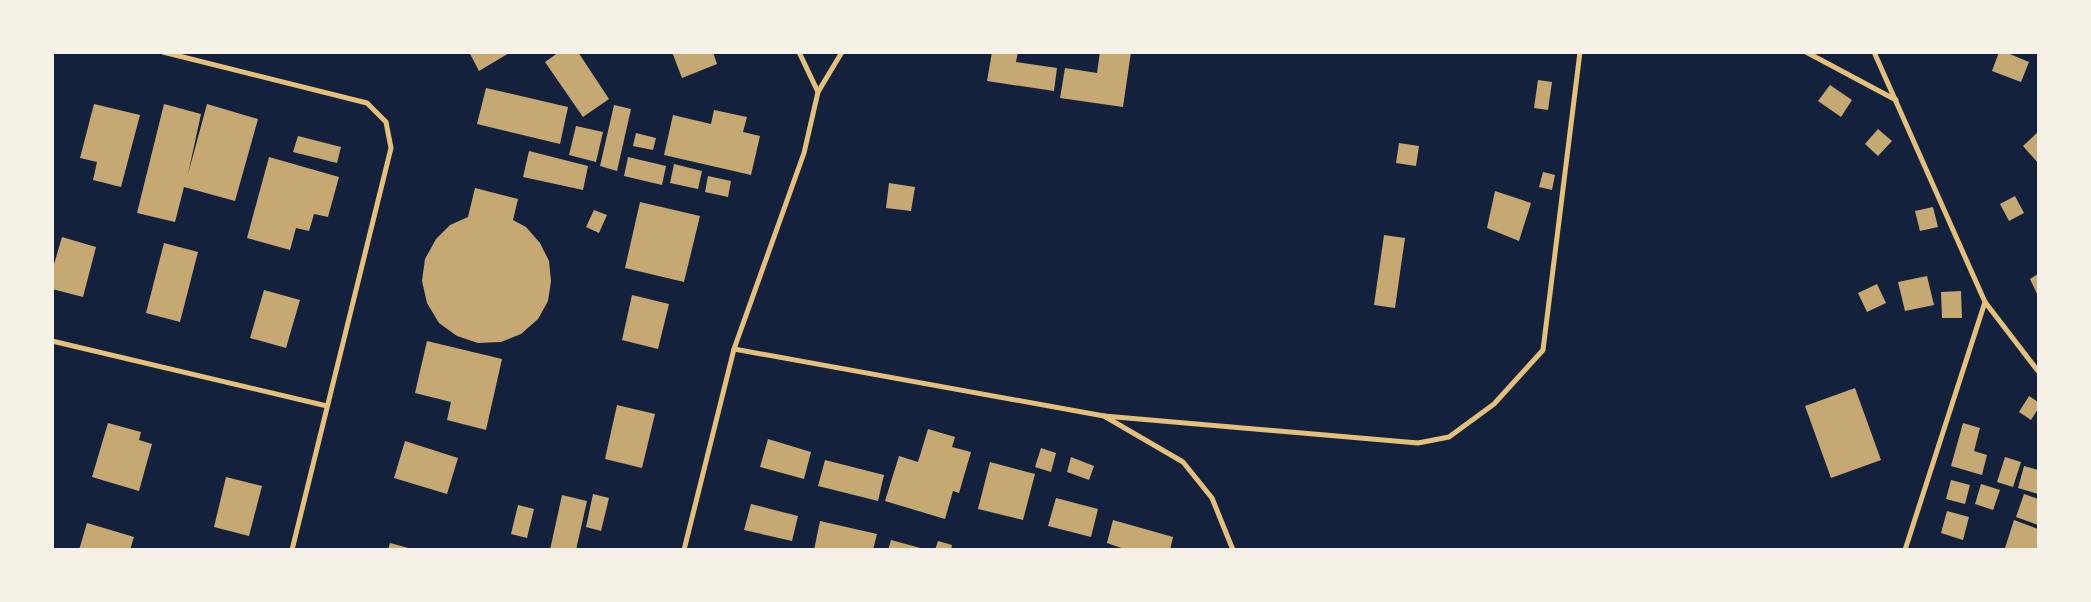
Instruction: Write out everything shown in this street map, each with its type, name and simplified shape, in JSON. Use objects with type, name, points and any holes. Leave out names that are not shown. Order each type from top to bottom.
[{"type":"street","points":[[163,52],[367,103],[386,122],[390,148],[292,550]]},
{"type":"street","points":[[799,52],[818,92]]},
{"type":"street","points":[[684,550],[734,349],[804,153],[818,92],[842,52]]},
{"type":"street","points":[[734,349],[1104,416],[1418,443],[1449,438],[1494,404],[1543,350],[1580,52]]},
{"type":"street","points":[[1806,52],[1896,100]]},
{"type":"street","points":[[1874,52],[1985,302],[2038,371]]},
{"type":"street","points":[[1905,550],[1985,302]]},
{"type":"street","points":[[52,341],[328,406]]},
{"type":"street","points":[[1104,416],[1183,462],[1212,498],[1233,550]]},
{"type":"building","points":[[469,52],[511,52],[479,71]]},
{"type":"building","points":[[559,52],[578,52],[609,99],[583,117],[545,62]]},
{"type":"building","points":[[672,52],[713,52],[717,64],[682,78]]},
{"type":"building","points":[[992,52],[1018,52],[1016,62],[1057,68],[1054,91],[987,81]]},
{"type":"building","points":[[1100,52],[1131,52],[1123,107],[1060,98],[1065,68],[1097,73]]},
{"type":"building","points":[[1999,52],[2005,52],[2029,62],[2021,82],[1992,71]]},
{"type":"building","points":[[1538,80],[1552,82],[1548,110],[1534,108]]},
{"type":"building","points":[[1830,85],[1852,100],[1841,117],[1818,101]]},
{"type":"building","points":[[486,88],[568,107],[560,144],[477,124]]},
{"type":"building","points":[[94,104],[140,115],[121,187],[93,180],[97,162],[80,158]]},
{"type":"building","points":[[164,104],[201,114],[188,174],[207,104],[258,119],[235,201],[184,187],[175,222],[137,213]]},
{"type":"building","points":[[614,105],[631,109],[617,171],[600,166]]},
{"type":"building","points":[[714,110],[747,117],[743,132],[760,136],[751,175],[664,155],[673,115],[711,124]]},
{"type":"building","points":[[576,126],[603,132],[596,162],[569,155]]},
{"type":"building","points":[[1878,129],[1892,141],[1878,156],[1865,144]]},
{"type":"building","points":[[2038,132],[2038,163],[2023,146]]},
{"type":"building","points":[[636,133],[656,138],[653,150],[633,146]]},
{"type":"building","points":[[298,136],[341,147],[337,163],[293,152]]},
{"type":"building","points":[[1399,143],[1419,146],[1416,166],[1396,163]]},
{"type":"building","points":[[529,151],[588,166],[583,190],[523,177]]},
{"type":"building","points":[[269,157],[339,177],[328,217],[314,214],[309,231],[296,228],[290,250],[247,238]]},
{"type":"building","points":[[628,157],[666,166],[662,185],[624,176]]},
{"type":"building","points":[[674,164],[702,171],[698,189],[670,183]]},
{"type":"building","points":[[1543,172],[1555,175],[1552,190],[1539,187]]},
{"type":"building","points":[[708,176],[731,181],[728,197],[705,192]]},
{"type":"building","points":[[889,183],[915,187],[911,211],[886,208]]},
{"type":"building","points":[[475,188],[518,199],[513,220],[526,227],[540,243],[549,261],[551,281],[548,301],[538,319],[521,334],[501,342],[478,343],[457,336],[439,323],[427,303],[422,281],[425,259],[436,239],[450,225],[468,217]]},
{"type":"building","points":[[1495,191],[1531,203],[1519,241],[1487,228]]},
{"type":"building","points":[[2015,196],[2024,213],[2009,221],[2000,204]]},
{"type":"building","points":[[640,202],[700,216],[684,282],[625,268]]},
{"type":"building","points":[[1933,207],[1938,227],[1920,231],[1915,211]]},
{"type":"building","points":[[594,210],[607,215],[599,233],[586,227]]},
{"type":"building","points":[[1384,235],[1405,238],[1395,308],[1374,305]]},
{"type":"building","points":[[62,237],[96,247],[83,297],[52,289],[52,271]]},
{"type":"building","points":[[164,243],[198,252],[180,322],[146,313]]},
{"type":"building","points":[[2038,274],[2038,296],[2030,279]]},
{"type":"building","points":[[1927,276],[1934,305],[1905,311],[1898,282]]},
{"type":"building","points":[[1877,284],[1886,303],[1867,312],[1858,293]]},
{"type":"building","points":[[264,290],[300,300],[286,348],[250,338]]},
{"type":"building","points":[[1961,291],[1962,318],[1942,318],[1941,292]]},
{"type":"building","points":[[632,295],[669,304],[658,349],[622,340]]},
{"type":"building","points":[[427,341],[502,359],[486,430],[447,420],[451,402],[415,393]]},
{"type":"building","points":[[1855,388],[1881,460],[1831,478],[1805,406]]},
{"type":"building","points":[[2029,396],[2038,402],[2038,409],[2031,420],[2019,412]]},
{"type":"building","points":[[617,405],[655,414],[642,468],[605,459]]},
{"type":"building","points":[[108,423],[141,432],[139,440],[152,444],[139,491],[92,477]]},
{"type":"building","points":[[1963,423],[1980,428],[1974,451],[1987,455],[1982,475],[1951,466]]},
{"type":"building","points":[[928,429],[955,437],[952,447],[971,452],[959,493],[953,491],[945,519],[885,501],[899,456],[918,462]]},
{"type":"building","points":[[768,439],[811,452],[804,479],[760,467]]},
{"type":"building","points":[[405,441],[458,458],[447,494],[394,478]]},
{"type":"building","points":[[1041,448],[1056,453],[1051,472],[1035,467]]},
{"type":"building","points":[[1071,457],[1094,466],[1089,480],[1067,472]]},
{"type":"building","points":[[2005,457],[2021,462],[2013,487],[1997,482]]},
{"type":"building","points":[[825,460],[884,475],[878,501],[818,486]]},
{"type":"building","points":[[990,462],[1035,474],[1023,520],[978,509]]},
{"type":"building","points":[[2024,466],[2038,470],[2038,494],[2018,488]]},
{"type":"building","points":[[226,477],[262,486],[249,536],[214,527]]},
{"type":"building","points":[[1951,480],[1970,485],[1965,504],[1946,499]]},
{"type":"building","points":[[1981,484],[2000,490],[1993,510],[1975,504]]},
{"type":"building","points":[[593,494],[609,498],[601,531],[586,527]]},
{"type":"building","points":[[2024,494],[2038,499],[2038,525],[2016,517]]},
{"type":"building","points":[[562,495],[587,501],[576,550],[550,550]]},
{"type":"building","points":[[1056,498],[1098,509],[1091,537],[1048,526]]},
{"type":"building","points":[[751,504],[798,516],[792,541],[744,530]]},
{"type":"building","points":[[518,505],[534,509],[527,538],[511,534]]},
{"type":"building","points":[[1947,511],[1969,517],[1963,540],[1941,533]]},
{"type":"building","points":[[1113,520],[1173,537],[1170,550],[1127,550],[1107,543]]},
{"type":"building","points":[[2014,520],[2038,529],[2038,550],[2005,548]]},
{"type":"building","points":[[820,521],[877,534],[873,550],[814,550]]},
{"type":"building","points":[[87,523],[134,537],[130,550],[79,550]]},
{"type":"building","points":[[891,540],[924,549],[924,550],[888,550]]},
{"type":"building","points":[[938,541],[952,545],[951,550],[935,550]]},
{"type":"building","points":[[390,543],[412,549],[412,550],[388,550]]}]
